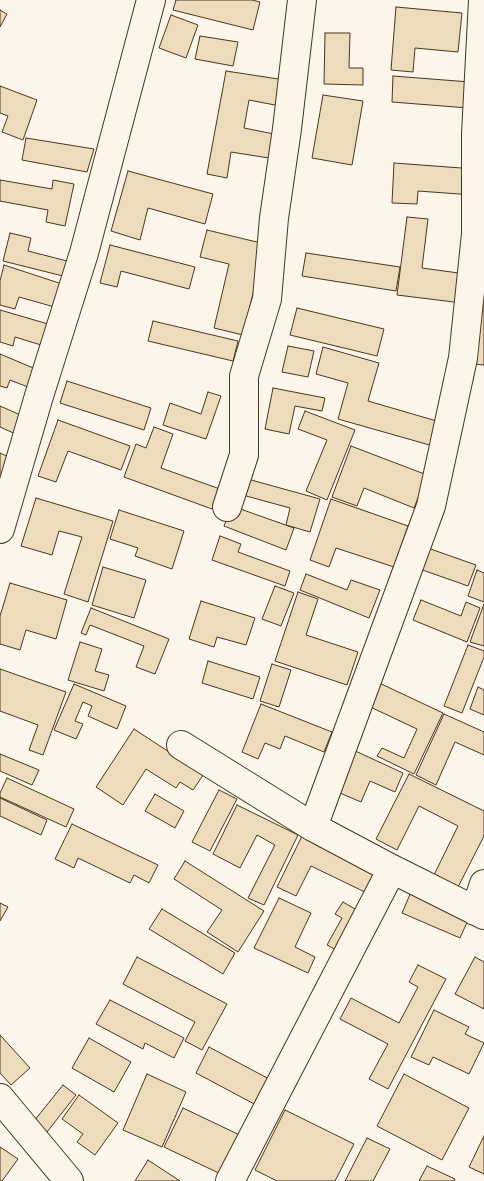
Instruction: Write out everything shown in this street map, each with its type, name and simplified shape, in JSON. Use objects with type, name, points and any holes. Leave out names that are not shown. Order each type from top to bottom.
[{"type":"street","points":[[0,529],[84,253],[151,0]]},
{"type":"street","points":[[227,507],[244,455],[244,376],[267,300],[274,218],[287,130],[302,0]]},
{"type":"street","points":[[313,827],[431,506],[463,358],[476,234],[476,134],[483,0]]},
{"type":"street","points":[[181,746],[313,827],[480,913],[484,884]]},
{"type":"street","points":[[230,1181],[392,869]]},
{"type":"street","points":[[0,1098],[68,1181]]},
{"type":"building","points":[[176,0],[252,0],[260,2],[253,30],[173,10]]},
{"type":"building","points":[[396,7],[462,13],[458,52],[415,48],[413,72],[391,70]]},
{"type":"building","points":[[0,10],[7,14],[0,27]]},
{"type":"building","points":[[171,15],[198,25],[186,58],[159,48]]},
{"type":"building","points":[[325,33],[350,33],[349,68],[363,68],[363,85],[324,84]]},
{"type":"building","points":[[200,36],[238,42],[233,66],[195,59]]},
{"type":"building","points":[[226,71],[285,80],[280,106],[249,100],[244,128],[279,135],[275,159],[231,152],[227,178],[207,174]]},
{"type":"building","points":[[393,76],[470,82],[468,108],[392,102]]},
{"type":"building","points":[[0,86],[37,100],[23,140],[2,132],[8,116],[0,113]]},
{"type":"building","points":[[323,95],[363,101],[352,165],[312,158]]},
{"type":"building","points":[[26,138],[94,149],[87,172],[22,160]]},
{"type":"building","points":[[394,163],[475,169],[473,195],[418,191],[417,204],[392,203]]},
{"type":"building","points":[[128,171],[213,194],[205,224],[148,208],[140,240],[111,231]]},
{"type":"building","points":[[0,180],[52,189],[53,180],[74,184],[65,226],[46,222],[48,210],[0,201]]},
{"type":"building","points":[[407,217],[428,219],[422,268],[466,274],[462,303],[397,295]]},
{"type":"building","points":[[207,230],[265,244],[243,335],[214,328],[229,264],[200,257]]},
{"type":"building","points":[[10,233],[31,238],[28,251],[67,261],[63,276],[3,261]]},
{"type":"building","points":[[110,245],[195,267],[189,289],[121,271],[117,287],[100,283]]},
{"type":"building","points":[[306,253],[400,267],[396,291],[302,276]]},
{"type":"building","points":[[4,265],[62,284],[58,308],[19,297],[15,309],[0,305],[0,281]]},
{"type":"building","points":[[482,301],[484,301],[484,365],[474,364]]},
{"type":"building","points":[[297,308],[384,329],[377,356],[290,335]]},
{"type":"building","points":[[0,310],[48,324],[41,345],[15,337],[13,346],[0,342]]},
{"type":"building","points":[[153,321],[238,341],[233,361],[148,341]]},
{"type":"building","points":[[288,346],[314,351],[308,377],[282,372]]},
{"type":"building","points":[[323,347],[379,363],[368,401],[440,422],[433,446],[338,419],[348,383],[316,374]]},
{"type":"building","points":[[0,354],[38,370],[33,389],[10,380],[7,388],[0,386]]},
{"type":"building","points":[[67,381],[151,408],[144,430],[60,403]]},
{"type":"building","points":[[273,388],[325,398],[322,411],[295,406],[289,434],[265,429]]},
{"type":"building","points":[[208,392],[221,396],[206,439],[163,425],[170,403],[201,414]]},
{"type":"building","points":[[0,406],[25,417],[18,435],[0,427]]},
{"type":"building","points":[[305,411],[355,430],[327,500],[306,491],[327,440],[298,429]]},
{"type":"building","points":[[58,420],[130,446],[121,470],[68,451],[56,482],[38,476]]},
{"type":"building","points":[[154,427],[173,434],[161,468],[220,489],[212,509],[124,477],[136,444],[146,448]]},
{"type":"building","points":[[351,446],[427,475],[414,508],[364,488],[357,506],[332,497]]},
{"type":"building","points":[[0,453],[11,458],[0,485]]},
{"type":"building","points":[[244,478],[320,499],[310,532],[286,525],[290,508],[239,494]]},
{"type":"building","points":[[36,498],[113,521],[88,602],[64,594],[82,537],[59,531],[52,555],[21,546]]},
{"type":"building","points":[[331,499],[408,526],[394,567],[336,548],[329,567],[310,560]]},
{"type":"building","points":[[232,506],[294,528],[286,550],[224,526]]},
{"type":"building","points":[[119,510],[184,531],[172,569],[135,556],[138,548],[110,539]]},
{"type":"building","points":[[220,536],[241,544],[238,552],[290,571],[285,586],[212,560]]},
{"type":"building","points":[[422,546],[476,565],[468,586],[414,567]]},
{"type":"building","points":[[103,567],[146,580],[134,618],[92,605]]},
{"type":"building","points":[[477,570],[484,573],[484,602],[468,596]]},
{"type":"building","points":[[306,574],[347,590],[351,580],[380,590],[369,618],[300,590]]},
{"type":"building","points":[[10,583],[67,600],[56,639],[26,630],[20,650],[0,644],[0,616]]},
{"type":"building","points":[[275,586],[294,593],[281,626],[262,619]]},
{"type":"building","points":[[298,592],[318,599],[306,635],[358,652],[347,685],[275,661]]},
{"type":"building","points":[[421,600],[461,616],[466,602],[480,608],[467,642],[413,620]]},
{"type":"building","points":[[201,601],[255,618],[246,645],[217,637],[214,647],[189,639]]},
{"type":"building","points":[[484,604],[484,646],[470,642]]},
{"type":"building","points":[[91,608],[169,639],[155,674],[136,667],[144,646],[90,625],[86,635],[81,633]]},
{"type":"building","points":[[80,642],[102,649],[95,671],[109,675],[104,691],[68,680]]},
{"type":"building","points":[[468,645],[484,651],[484,657],[462,713],[444,706]]},
{"type":"building","points":[[208,661],[260,677],[253,699],[202,683]]},
{"type":"building","points":[[272,664],[291,670],[279,707],[260,701]]},
{"type":"building","points":[[0,669],[66,692],[43,755],[29,750],[38,725],[0,711]]},
{"type":"building","points":[[375,681],[443,713],[414,774],[377,756],[382,748],[404,758],[417,729],[364,704]]},
{"type":"building","points":[[74,684],[126,706],[117,729],[88,716],[92,706],[83,702],[75,721],[83,724],[76,739],[54,730]]},
{"type":"building","points":[[478,687],[484,690],[484,715],[470,709]]},
{"type":"building","points":[[261,704],[332,732],[324,752],[285,736],[280,749],[265,743],[258,759],[242,752]]},
{"type":"building","points":[[444,714],[484,732],[484,755],[455,742],[436,785],[416,775]]},
{"type":"building","points":[[134,729],[189,765],[208,768],[193,790],[180,782],[176,788],[146,769],[123,805],[96,787]]},
{"type":"building","points":[[351,749],[403,773],[395,792],[370,781],[361,802],[333,790]]},
{"type":"building","points":[[0,754],[39,770],[32,785],[0,771]]},
{"type":"building","points":[[409,774],[484,811],[484,836],[457,889],[433,877],[458,826],[419,806],[397,850],[376,839]]},
{"type":"building","points":[[7,778],[74,809],[66,827],[0,797]]},
{"type":"building","points":[[219,790],[237,799],[210,851],[192,842]]},
{"type":"building","points":[[155,794],[184,811],[175,828],[145,811]]},
{"type":"building","points":[[0,798],[47,820],[41,835],[0,816]]},
{"type":"building","points":[[237,805],[298,835],[264,905],[248,898],[275,845],[257,835],[240,868],[213,854]]},
{"type":"building","points":[[72,824],[158,865],[149,883],[134,875],[130,883],[78,858],[74,868],[55,859]]},
{"type":"building","points":[[302,836],[379,873],[369,894],[311,866],[296,896],[277,887]]},
{"type":"building","points":[[185,861],[264,911],[238,952],[207,932],[222,910],[174,879]]},
{"type":"building","points":[[411,892],[469,918],[460,938],[402,913]]},
{"type":"building","points":[[279,898],[311,913],[295,947],[315,957],[308,973],[254,948]]},
{"type":"building","points":[[343,902],[360,912],[338,951],[327,945],[342,918],[335,914]]},
{"type":"building","points":[[0,903],[8,907],[0,921]]},
{"type":"building","points":[[162,909],[235,953],[223,974],[149,929]]},
{"type":"building","points":[[137,957],[227,1004],[202,1050],[185,1041],[195,1022],[123,984]]},
{"type":"building","points":[[475,957],[484,962],[484,1009],[455,994]]},
{"type":"building","points":[[418,965],[446,979],[388,1089],[369,1079],[388,1044],[340,1019],[351,998],[399,1023],[418,987],[409,982]]},
{"type":"building","points":[[110,1000],[184,1038],[174,1058],[145,1043],[143,1049],[96,1024]]},
{"type":"building","points":[[434,1010],[469,1027],[465,1034],[484,1043],[469,1074],[433,1057],[429,1065],[411,1057]]},
{"type":"building","points":[[0,1035],[30,1068],[11,1085],[0,1073]]},
{"type":"building","points":[[89,1038],[131,1062],[114,1092],[72,1068]]},
{"type":"building","points":[[209,1047],[271,1080],[258,1106],[196,1073]]},
{"type":"building","points":[[147,1074],[186,1092],[162,1147],[123,1130]]},
{"type":"building","points":[[404,1074],[469,1108],[442,1160],[377,1126]]},
{"type":"building","points":[[63,1085],[76,1095],[47,1132],[34,1121]]},
{"type":"building","points":[[79,1095],[118,1123],[95,1155],[77,1142],[83,1134],[62,1119]]},
{"type":"building","points":[[183,1108],[246,1138],[227,1177],[164,1147]]},
{"type":"building","points":[[285,1110],[354,1144],[335,1181],[277,1181],[255,1170]]},
{"type":"building","points":[[484,1136],[484,1174],[469,1167]]},
{"type":"building","points":[[367,1138],[390,1149],[373,1181],[345,1181]]},
{"type":"building","points":[[0,1147],[18,1159],[2,1181],[0,1181]]},
{"type":"building","points":[[148,1160],[180,1181],[135,1181]]},
{"type":"building","points":[[427,1166],[455,1179],[454,1181],[419,1181]]}]
